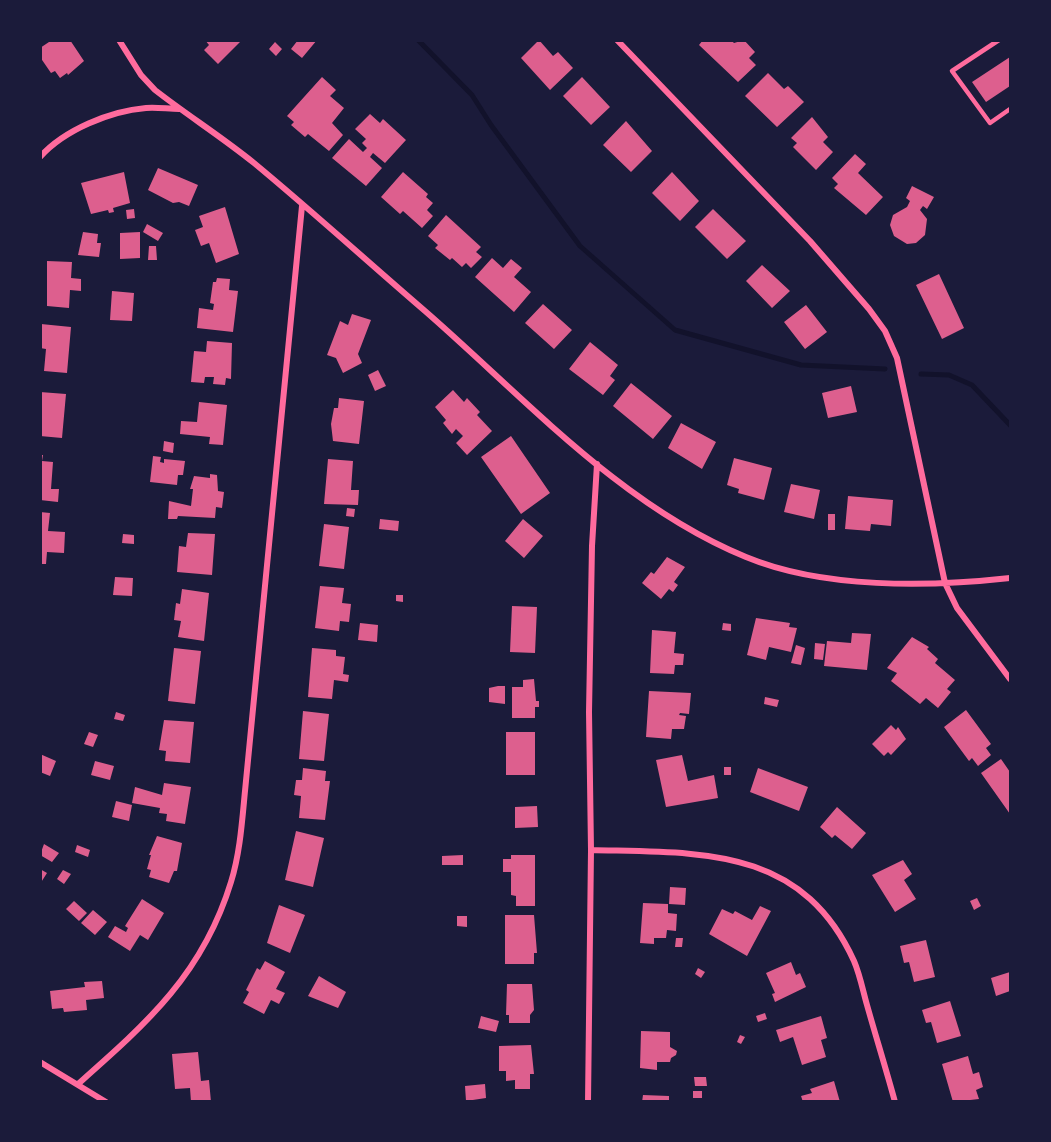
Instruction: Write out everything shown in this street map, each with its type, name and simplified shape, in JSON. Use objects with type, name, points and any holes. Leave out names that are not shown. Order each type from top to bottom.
[{"type":"street","points":[[118,40],[141,75],[179,109],[254,163],[597,464],[670,516],[707,539],[748,558],[791,570],[841,579],[945,583],[1011,578]]},
{"type":"street","points":[[617,40],[810,241],[885,331],[897,358],[945,583],[957,608],[1011,679]]},
{"type":"street","points":[[40,157],[61,139],[102,119],[146,108],[179,109]]},
{"type":"street","points":[[78,1084],[154,1016],[185,978],[207,942],[231,882],[245,791],[302,206]]},
{"type":"street","points":[[588,1101],[591,850],[589,712],[592,546],[597,464]]},
{"type":"street","points":[[591,850],[704,854],[740,860],[769,871],[812,901],[827,917],[854,962],[895,1101]]},
{"type":"street","points":[[40,1062],[106,1101]]},
{"type":"lane","points":[[999,40],[952,71],[990,123],[1011,109]]},
{"type":"building","points":[[52,40],[70,40],[84,61],[68,75],[67,73],[60,78],[55,71],[51,73],[40,57],[40,48]]},
{"type":"building","points":[[205,40],[242,40],[218,64],[204,50],[209,45]]},
{"type":"building","points":[[298,40],[317,40],[302,58],[291,49]]},
{"type":"building","points":[[539,40],[553,56],[558,52],[573,68],[550,90],[521,58]]},
{"type":"building","points":[[703,40],[731,40],[734,43],[744,40],[755,52],[749,58],[756,65],[738,82],[699,45]]},
{"type":"building","points":[[275,42],[282,49],[276,56],[269,49]]},
{"type":"building","points":[[1010,57],[1010,86],[986,102],[972,82]]},
{"type":"building","points":[[768,73],[784,89],[788,86],[804,102],[777,127],[745,96]]},
{"type":"building","points":[[322,77],[336,90],[330,96],[344,108],[332,123],[343,135],[329,151],[308,134],[305,137],[291,125],[294,122],[287,116]]},
{"type":"building","points":[[582,77],[610,107],[591,125],[563,96]]},
{"type":"building","points":[[370,114],[380,123],[383,119],[406,140],[385,163],[373,153],[370,157],[382,168],[366,186],[332,158],[349,139],[363,152],[367,148],[362,143],[366,139],[355,129]]},
{"type":"building","points":[[812,117],[828,137],[823,142],[833,152],[816,170],[793,147],[797,143],[791,138]]},
{"type":"building","points":[[626,121],[652,151],[631,172],[603,145]]},
{"type":"building","points":[[855,154],[866,164],[858,173],[883,197],[866,215],[834,188],[838,184],[832,178]]},
{"type":"building","points":[[158,168],[198,185],[189,206],[179,202],[173,203],[148,190]]},
{"type":"building","points":[[124,172],[130,203],[113,208],[114,212],[109,213],[108,210],[91,214],[81,183]]},
{"type":"building","points":[[403,172],[428,194],[426,197],[433,203],[427,210],[433,216],[422,228],[403,211],[400,214],[381,197]]},
{"type":"building","points":[[672,172],[699,201],[680,221],[652,193]]},
{"type":"building","points":[[912,186],[934,197],[927,209],[923,206],[920,210],[927,219],[925,235],[916,243],[907,244],[894,236],[890,225],[893,215],[907,207],[910,201],[906,198]]},
{"type":"building","points":[[225,207],[239,254],[216,263],[209,243],[201,246],[195,230],[203,227],[199,216]]},
{"type":"building","points":[[134,209],[135,218],[127,219],[126,210]]},
{"type":"building","points":[[713,209],[746,241],[727,259],[695,227]]},
{"type":"building","points":[[446,215],[481,247],[476,252],[482,257],[471,268],[466,263],[462,267],[452,258],[450,260],[435,248],[438,245],[428,236]]},
{"type":"building","points":[[147,224],[163,233],[158,241],[143,232]]},
{"type":"building","points":[[83,232],[98,234],[97,243],[101,243],[99,257],[78,255]]},
{"type":"building","points":[[140,232],[140,258],[120,259],[120,233]]},
{"type":"building","points":[[149,246],[156,246],[157,260],[148,260]]},
{"type":"building","points":[[492,258],[503,268],[511,259],[522,268],[514,277],[531,292],[514,312],[475,277]]},
{"type":"building","points":[[47,261],[72,262],[71,278],[81,279],[81,291],[70,290],[69,308],[47,306]]},
{"type":"building","points":[[762,265],[790,291],[772,308],[746,281]]},
{"type":"building","points":[[939,274],[964,328],[942,339],[916,285]]},
{"type":"building","points":[[217,278],[230,279],[229,290],[238,291],[233,332],[197,328],[199,308],[213,310],[214,304],[210,303],[213,282],[216,282]]},
{"type":"building","points":[[112,291],[134,293],[132,321],[110,320]]},
{"type":"building","points":[[543,304],[572,330],[554,349],[525,323]]},
{"type":"building","points":[[806,305],[827,332],[805,349],[784,322]]},
{"type":"building","points":[[352,314],[371,320],[358,354],[362,363],[343,373],[336,358],[327,355],[340,321],[348,325]]},
{"type":"building","points":[[41,324],[71,327],[67,373],[44,371],[46,349],[40,348]]},
{"type":"building","points":[[207,341],[232,343],[231,379],[226,378],[225,385],[213,384],[214,377],[205,377],[204,383],[191,382],[194,351],[206,352]]},
{"type":"building","points":[[590,342],[618,365],[610,376],[615,380],[603,395],[569,369]]},
{"type":"building","points":[[378,370],[386,386],[375,391],[368,375]]},
{"type":"building","points":[[631,383],[672,416],[653,439],[613,406]]},
{"type":"building","points":[[851,386],[857,412],[828,418],[822,393]]},
{"type":"building","points":[[453,390],[464,402],[467,398],[480,412],[477,415],[492,431],[467,455],[456,443],[463,436],[456,429],[452,434],[443,423],[446,420],[435,407]]},
{"type":"building","points":[[40,392],[66,394],[62,438],[40,436]]},
{"type":"building","points":[[339,398],[364,401],[359,444],[333,441],[331,424],[334,408],[338,408]]},
{"type":"building","points":[[199,402],[227,405],[223,445],[209,444],[210,437],[180,434],[181,421],[197,422]]},
{"type":"building","points":[[681,423],[716,442],[702,469],[668,448]]},
{"type":"building","points":[[511,436],[550,493],[521,514],[481,457]]},
{"type":"building","points":[[164,441],[174,443],[173,453],[163,451]]},
{"type":"building","points":[[40,455],[43,455],[42,461],[53,462],[51,489],[59,489],[58,502],[40,500]]},
{"type":"building","points":[[153,456],[161,457],[160,462],[164,463],[164,459],[185,461],[183,475],[178,475],[177,485],[150,482]]},
{"type":"building","points":[[734,458],[772,468],[764,500],[738,493],[739,489],[727,485]]},
{"type":"building","points":[[328,459],[353,461],[351,490],[359,490],[358,505],[324,504]]},
{"type":"building","points":[[210,474],[217,475],[218,491],[224,492],[222,508],[216,507],[215,518],[178,516],[177,519],[168,519],[169,501],[191,506],[193,489],[190,489],[194,476],[210,478]]},
{"type":"building","points":[[791,484],[820,490],[814,519],[784,512]]},
{"type":"building","points":[[848,496],[893,500],[891,526],[871,524],[870,531],[845,529]]},
{"type":"building","points":[[347,508],[355,509],[354,517],[346,516]]},
{"type":"building","points":[[40,512],[50,513],[48,531],[65,532],[64,553],[47,552],[46,564],[40,564]]},
{"type":"building","points":[[828,514],[835,514],[835,530],[828,530]]},
{"type":"building","points":[[380,519],[399,521],[398,531],[379,529]]},
{"type":"building","points":[[523,519],[543,536],[524,558],[505,541]]},
{"type":"building","points":[[324,524],[349,527],[344,569],[319,566]]},
{"type":"building","points":[[188,533],[215,534],[212,575],[177,572],[179,546],[186,547]]},
{"type":"building","points":[[123,534],[134,535],[134,544],[122,543]]},
{"type":"building","points":[[667,557],[685,567],[674,582],[678,585],[673,592],[669,589],[661,599],[642,583],[651,572],[654,574]]},
{"type":"building","points":[[115,577],[133,578],[132,596],[113,595]]},
{"type":"building","points":[[320,586],[344,588],[342,603],[351,604],[349,622],[340,621],[339,631],[315,628]]},
{"type":"building","points":[[182,589],[209,593],[204,641],[178,637],[181,621],[174,620],[176,603],[180,604]]},
{"type":"building","points":[[396,595],[403,595],[403,602],[396,601]]},
{"type":"building","points":[[512,606],[537,607],[535,653],[510,652]]},
{"type":"building","points":[[756,618],[790,623],[789,627],[797,628],[791,652],[769,647],[766,660],[747,655]]},
{"type":"building","points":[[360,623],[378,625],[377,642],[358,640]]},
{"type":"building","points":[[723,623],[731,624],[731,631],[722,630]]},
{"type":"building","points":[[652,630],[676,632],[674,653],[684,654],[683,665],[675,665],[674,674],[650,673]]},
{"type":"building","points":[[852,633],[871,634],[867,670],[824,666],[827,641],[851,643]]},
{"type":"building","points":[[912,637],[929,647],[927,649],[938,659],[935,663],[955,680],[947,689],[951,692],[938,708],[926,698],[920,704],[891,681],[897,673],[887,668]]},
{"type":"building","points":[[815,643],[825,644],[823,660],[814,659]]},
{"type":"building","points":[[796,645],[805,648],[801,665],[791,663]]},
{"type":"building","points":[[174,648],[201,651],[195,704],[168,701]]},
{"type":"building","points":[[312,648],[336,650],[336,656],[345,657],[343,674],[349,675],[348,682],[334,680],[332,699],[308,697]]},
{"type":"building","points":[[534,679],[536,701],[539,701],[539,707],[535,707],[535,718],[512,718],[512,687],[523,687],[523,680]]},
{"type":"building","points":[[505,686],[505,704],[489,702],[489,688]]},
{"type":"building","points":[[649,691],[691,693],[689,714],[680,713],[679,715],[686,716],[684,729],[672,729],[671,739],[646,737]]},
{"type":"building","points":[[765,697],[779,700],[777,707],[764,704]]},
{"type":"building","points":[[966,710],[991,744],[986,748],[991,755],[978,766],[972,758],[969,761],[944,727]]},
{"type":"building","points":[[303,711],[329,714],[324,761],[299,759]]},
{"type":"building","points":[[116,712],[125,715],[123,721],[114,719]]},
{"type":"building","points":[[164,720],[194,722],[190,763],[165,761],[166,751],[159,750]]},
{"type":"building","points":[[891,725],[896,730],[898,727],[906,739],[891,755],[888,752],[884,756],[872,744]]},
{"type":"building","points":[[89,732],[98,735],[93,747],[84,744]]},
{"type":"building","points":[[506,732],[535,732],[535,775],[506,775]]},
{"type":"building","points":[[40,754],[56,761],[50,776],[40,772]]},
{"type":"building","points":[[682,755],[688,781],[714,775],[718,798],[666,807],[656,760]]},
{"type":"building","points":[[1001,759],[1010,772],[1010,814],[981,773]]},
{"type":"building","points":[[95,761],[114,766],[110,780],[91,775]]},
{"type":"building","points":[[724,767],[731,767],[731,775],[724,775]]},
{"type":"building","points":[[303,768],[326,771],[325,781],[330,781],[325,820],[299,818],[301,796],[294,795],[296,780],[302,780]]},
{"type":"building","points":[[758,768],[808,787],[799,811],[750,792]]},
{"type":"building","points":[[164,783],[191,787],[185,824],[166,821],[167,814],[159,813],[160,808],[132,803],[135,787],[162,795]]},
{"type":"building","points":[[116,801],[132,805],[129,821],[112,817]]},
{"type":"building","points":[[537,806],[538,827],[515,828],[515,807]]},
{"type":"building","points":[[837,807],[866,833],[852,849],[835,835],[832,838],[820,827]]},
{"type":"building","points":[[296,831],[324,838],[313,887],[285,880]]},
{"type":"building","points":[[157,836],[182,843],[177,871],[174,871],[169,883],[149,877],[151,870],[147,869],[151,855],[149,855]]},
{"type":"building","points":[[44,844],[59,853],[52,862],[40,855]]},
{"type":"building","points":[[77,845],[90,850],[88,857],[75,852]]},
{"type":"building","points":[[463,855],[463,865],[442,865],[442,856]]},
{"type":"building","points":[[511,855],[535,855],[535,906],[516,906],[516,896],[511,895],[511,872],[503,872],[503,859],[511,859]]},
{"type":"building","points":[[903,860],[912,874],[904,880],[916,899],[895,912],[872,875]]},
{"type":"building","points":[[40,869],[47,873],[40,884]]},
{"type":"building","points":[[63,870],[71,874],[64,884],[57,879]]},
{"type":"building","points":[[670,887],[686,888],[685,905],[669,904]]},
{"type":"building","points":[[977,898],[981,906],[974,910],[970,901]]},
{"type":"building","points":[[142,899],[164,913],[148,940],[140,935],[130,951],[108,937],[115,926],[126,932],[128,928],[125,926]]},
{"type":"building","points":[[74,901],[87,913],[79,921],[66,909]]},
{"type":"building","points":[[643,903],[668,904],[668,913],[677,914],[676,931],[667,930],[666,938],[654,938],[654,944],[640,943]]},
{"type":"building","points":[[279,905],[305,915],[290,953],[267,943]]},
{"type":"building","points":[[760,906],[771,911],[747,956],[709,934],[722,909],[733,914],[735,911],[752,920]]},
{"type":"building","points":[[93,910],[107,922],[95,935],[81,923]]},
{"type":"building","points":[[505,915],[534,915],[537,953],[534,953],[534,964],[505,964]]},
{"type":"building","points":[[457,916],[467,916],[467,927],[457,926]]},
{"type":"building","points":[[676,938],[683,938],[682,947],[675,947]]},
{"type":"building","points":[[926,940],[935,977],[914,982],[909,962],[904,963],[900,946]]},
{"type":"building","points":[[265,961],[285,972],[276,989],[285,993],[279,1004],[271,1000],[264,1014],[243,1003],[249,992],[246,990],[257,968],[260,970]]},
{"type":"building","points":[[791,962],[796,975],[800,973],[806,987],[775,1002],[772,994],[775,993],[766,973]]},
{"type":"building","points":[[698,968],[705,972],[701,978],[695,974]]},
{"type":"building","points":[[1010,972],[1010,991],[996,996],[991,978]]},
{"type":"building","points":[[319,976],[346,992],[338,1008],[308,996]]},
{"type":"building","points":[[102,981],[104,998],[86,1000],[87,1010],[64,1012],[63,1008],[52,1009],[50,991],[85,987],[84,982]]},
{"type":"building","points":[[507,984],[532,984],[534,1010],[530,1015],[530,1023],[509,1023],[509,1015],[506,1015]]},
{"type":"building","points":[[950,1001],[961,1036],[937,1043],[931,1022],[926,1023],[922,1010]]},
{"type":"building","points":[[765,1013],[767,1019],[758,1022],[756,1016]]},
{"type":"building","points":[[481,1016],[499,1021],[496,1032],[478,1028]]},
{"type":"building","points":[[821,1016],[827,1038],[821,1040],[826,1057],[802,1065],[793,1037],[780,1042],[776,1030]]},
{"type":"building","points":[[641,1031],[670,1032],[670,1047],[677,1051],[670,1062],[657,1062],[657,1070],[640,1068]]},
{"type":"building","points":[[740,1035],[745,1037],[741,1044],[737,1042]]},
{"type":"building","points":[[531,1045],[534,1074],[530,1074],[530,1089],[515,1089],[515,1080],[506,1081],[506,1071],[499,1071],[499,1046]]},
{"type":"building","points":[[198,1052],[201,1081],[209,1080],[211,1102],[191,1102],[190,1088],[175,1089],[172,1054]]},
{"type":"building","points":[[968,1056],[973,1074],[979,1072],[983,1087],[976,1090],[979,1099],[953,1102],[942,1064]]},
{"type":"building","points":[[694,1077],[706,1077],[707,1086],[695,1086]]},
{"type":"building","points":[[834,1081],[840,1102],[803,1102],[801,1096],[812,1093],[810,1089]]},
{"type":"building","points":[[485,1084],[486,1098],[466,1101],[465,1086]]},
{"type":"building","points":[[693,1091],[702,1091],[702,1098],[693,1098]]},
{"type":"building","points":[[643,1095],[669,1096],[669,1102],[642,1102]]},
{"type":"waterway","points":[[418,40],[472,95],[491,125],[580,246],[675,330],[801,365],[885,369]]},
{"type":"waterway","points":[[921,374],[949,375],[972,385],[1010,425]]}]
